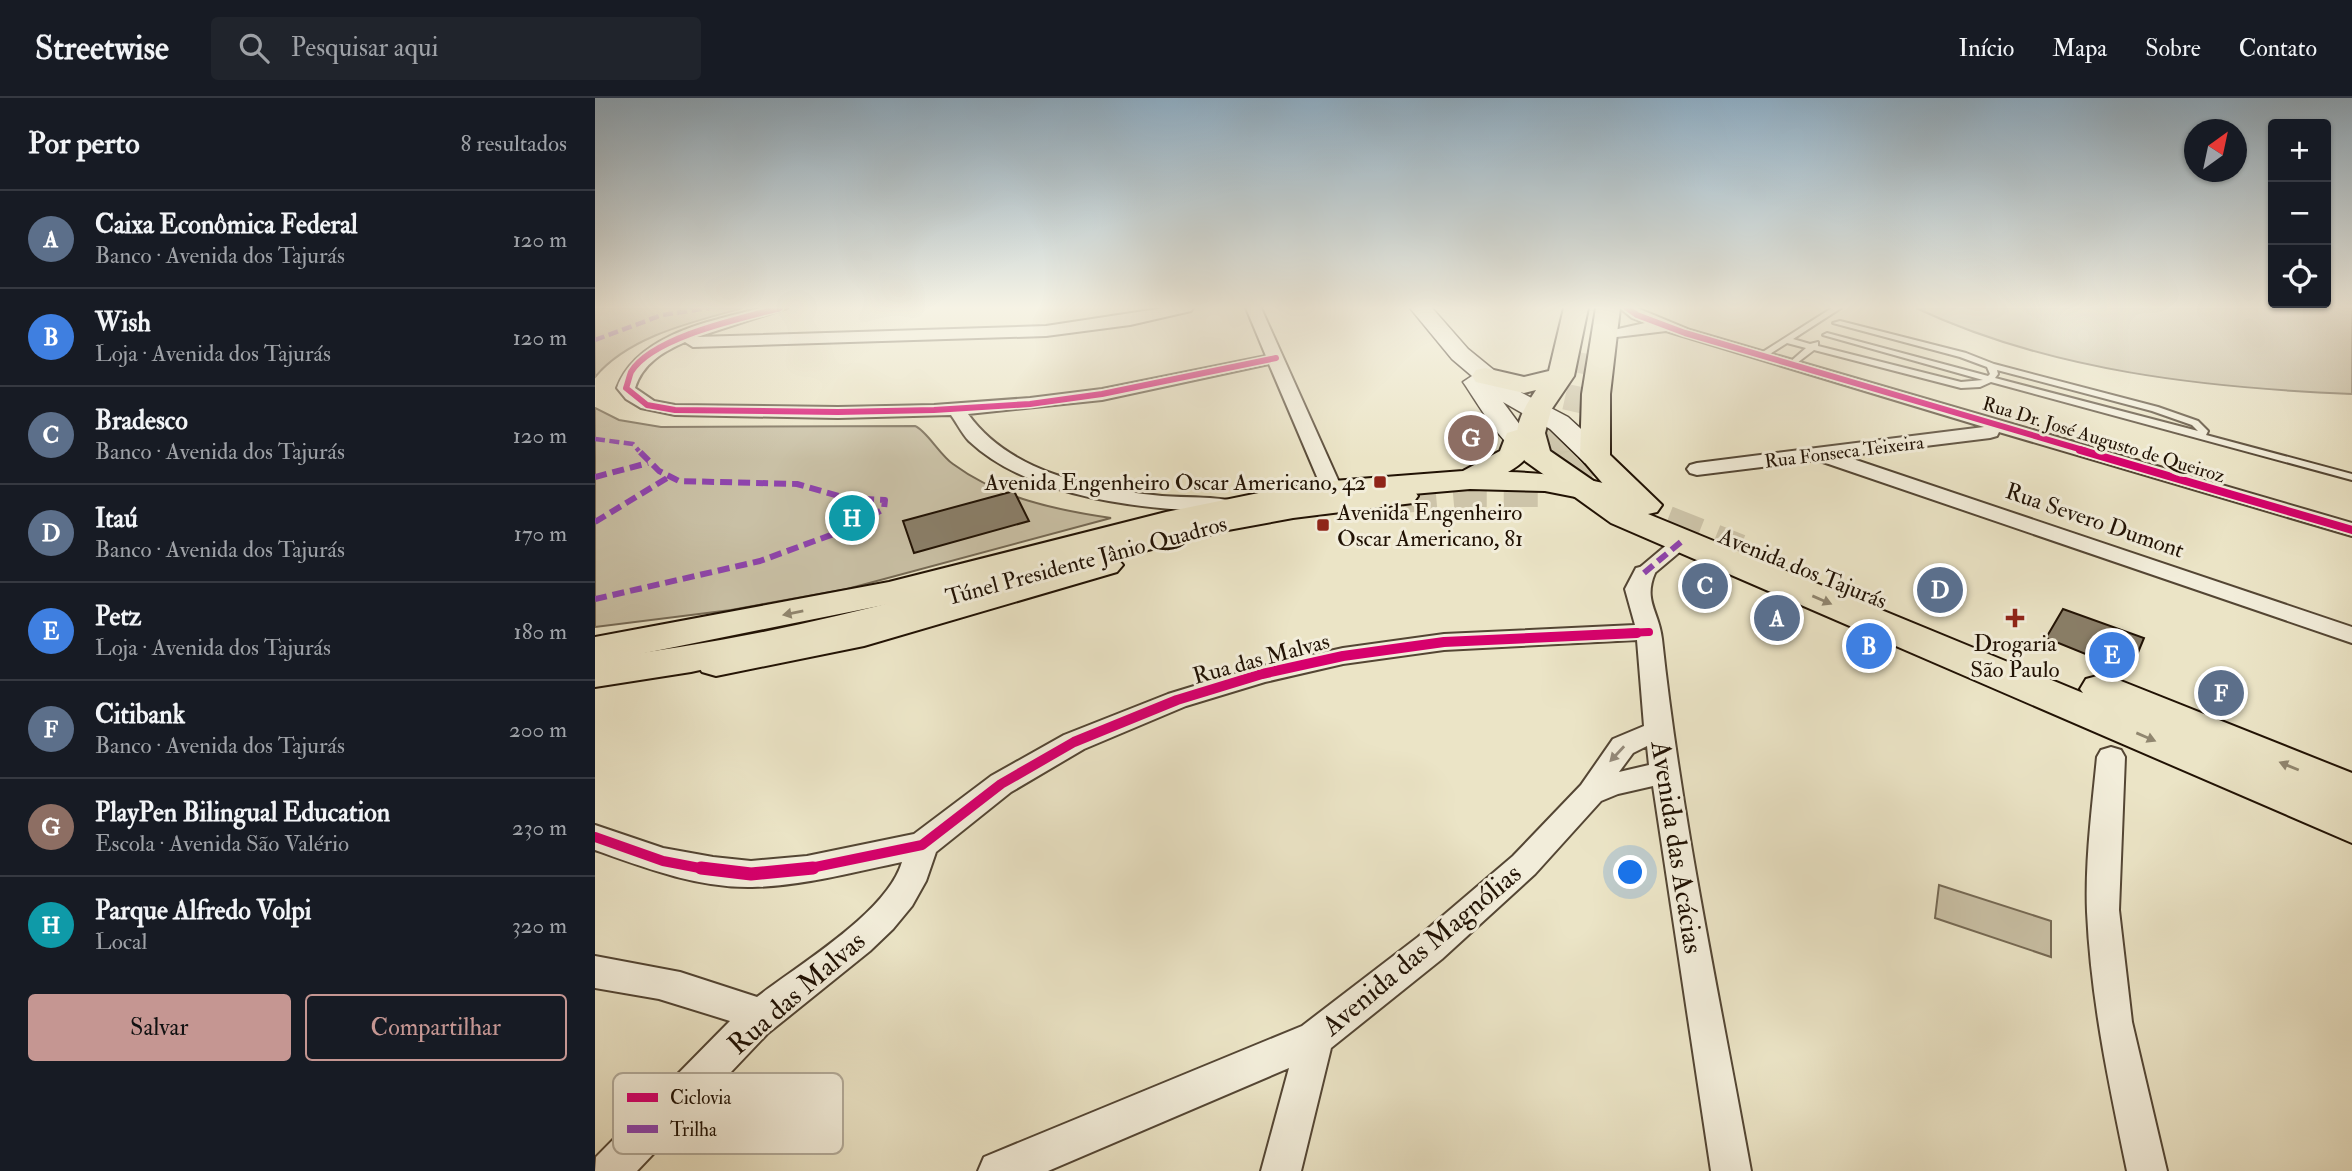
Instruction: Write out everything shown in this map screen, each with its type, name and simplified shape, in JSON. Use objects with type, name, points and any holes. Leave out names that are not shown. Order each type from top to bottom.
[{"type":"main road","points":[[1462,358],[1467,372],[1524,469],[1572,504],[1615,501]]},
{"type":"main road","points":[[1465,358],[1513,398],[1571,432],[1617,482],[1615,501]]},
{"type":"main road","points":[[1565,358],[1562,373],[1566,401],[1582,406],[1596,394]]},
{"type":"main road","points":[[1595,457],[1596,394],[1602,358]]},
{"type":"main road","points":[[1485,376],[1524,385],[1562,373]]},
{"type":"main road","points":[[1524,469],[1537,410],[1562,373]]},
{"type":"main road","points":[[1470,480],[1515,453],[1524,469]]},
{"type":"main road","points":[[595,674],[700,665],[825,645],[1185,544],[1259,528],[1426,506],[1524,469]]},
{"type":"main road","points":[[595,650],[889,593],[1162,512],[1234,506],[1333,491],[1470,480],[1524,469],[1615,501]]},
{"type":"main road","name":"Túnel Presidente Jânio Quadros","points":[[595,674],[676,663],[774,643],[970,592],[1150,539],[1229,519],[1402,496]]},
{"type":"main road","name":"Avenida dos Tajurás","points":[[1615,501],[1682,541],[2352,824]]},
{"type":"main road","name":"Avenida dos Tajurás","points":[[1615,501],[1812,571],[2352,792]]},
{"type":"main road","name":"Túnel Presidente Jânio Quadros","points":[[595,664],[774,643]]},
{"type":"street","points":[[647,358],[632,371],[626,388],[638,401],[670,410],[694,411],[956,409],[1075,398],[1145,388],[1276,358]]},
{"type":"street","points":[[1276,358],[1333,491]]},
{"type":"street","name":"Rua Dr. José Augusto de Queiroz","points":[[1773,358],[2352,530]]},
{"type":"street","points":[[956,409],[963,426],[975,439],[1017,466],[1050,479],[1162,512]]},
{"type":"street","name":"Rua Fonseca Teixeira","points":[[1697,469],[1990,432]]},
{"type":"street","name":"Rua Severo Dumont","points":[[1822,455],[2352,635]]},
{"type":"street","name":"Avenida das Acácias","points":[[1682,541],[1644,573],[1637,589],[1649,632],[1658,731],[1731,1171]]},
{"type":"street","name":"Rua das Malvas","points":[[705,1073],[761,1016],[860,938],[889,911],[911,882],[921,858],[922,845],[1001,784],[1074,742],[1177,700],[1262,674],[1343,656],[1444,642],[1649,632]]},
{"type":"street","name":"Avenida das Magnólias","points":[[998,1171],[1121,1122],[1315,1038],[1430,948],[1524,865],[1591,793],[1623,746],[1658,731]]},
{"type":"street","points":[[2111,757],[2103,910],[2114,1022],[2147,1171]]},
{"type":"street","name":"Avenida das Magnólias","points":[[1591,793],[1612,784],[1666,772]]},
{"type":"street","points":[[595,837],[663,861],[751,874],[807,869],[922,845]]},
{"type":"street","points":[[595,972],[628,975],[707,994],[761,1016]]},
{"type":"street","points":[[1281,1171],[1315,1038]]},
{"type":"street","name":"Rua das Malvas","points":[[610,1171],[627,1154]]},
{"type":"lane","points":[[1793,364],[1799,358]]},
{"type":"lane","points":[[1855,358],[1961,385],[1978,385],[1990,380],[1994,374],[1991,366]]},
{"type":"lane","points":[[1911,358],[2352,477]]},
{"type":"lane","points":[[1971,358],[1991,366],[2155,409],[2195,423],[2203,431],[2201,436]]},
{"type":"shaded area","points":[[595,358],[616,358],[609,363],[595,377]]},
{"type":"shaded area","points":[[2063,358],[2352,358],[2352,394],[2241,387],[2129,372]]},
{"type":"shaded area","points":[[595,408],[619,420],[661,427],[915,426],[924,432],[953,464],[989,486],[1029,501],[1111,518],[847,589],[731,610],[595,627]]},
{"type":"shaded area","points":[[1541,417],[1568,436],[1581,461],[1561,465],[1549,456]]},
{"type":"shaded area","points":[[1939,885],[2051,921],[2051,957],[1935,918]]},
{"type":"building","points":[[1014,491],[1029,521],[914,553],[903,521]]},
{"type":"building","points":[[2063,609],[2144,638],[2130,672],[2046,638]]},
{"type":"tunnel","points":[[1573,450],[1574,417],[1587,358]]},
{"type":"tunnel","points":[[1573,450],[1581,471],[1603,498]]},
{"type":"tunnel","points":[[1402,496],[1470,490],[1543,490]]},
{"type":"tunnel","points":[[1619,504],[1739,551]]},
{"type":"marked path","points":[[595,439],[633,444],[659,471],[679,481],[797,484],[846,498],[885,500],[884,509],[839,532],[760,561],[595,599]]},
{"type":"marked path","points":[[595,477],[648,463]]},
{"type":"marked path","points":[[595,522],[667,478]]},
{"type":"marked path","points":[[1644,573],[1682,541]]},
{"type":"cycle path","points":[[646,358],[632,372],[626,388],[639,401],[675,410],[742,412],[934,410],[1030,404],[1177,381],[1276,358]]},
{"type":"cycle path","points":[[1770,358],[2352,530]]},
{"type":"cycle path","points":[[595,837],[663,861],[713,870],[751,874],[807,869],[922,845],[1001,784],[1074,742],[1177,700],[1262,674],[1343,656],[1444,642],[1649,632]]},
{"type":"place","name":"PlayPen Bilingual Education","points":[[1471,438]]},
{"type":"place","name":"Avenida Engenheiro Oscar Americano, 42","points":[[1380,482]]},
{"type":"place","name":"Parque Alfredo Volpi","points":[[852,518]]},
{"type":"place","name":"Avenida Engenheiro Oscar Americano, 81","points":[[1323,525]]},
{"type":"place","name":"Bradesco","points":[[1705,586]]},
{"type":"place","name":"Itaú","points":[[1940,590]]},
{"type":"place","name":"Caixa Econômica Federal","points":[[1777,618]]},
{"type":"place","name":"Drogaria São Paulo","points":[[2015,618]]},
{"type":"place","name":"Wish","points":[[1869,646]]},
{"type":"place","name":"Petz","points":[[2112,655]]},
{"type":"place","name":"Citibank","points":[[2221,693]]}]
